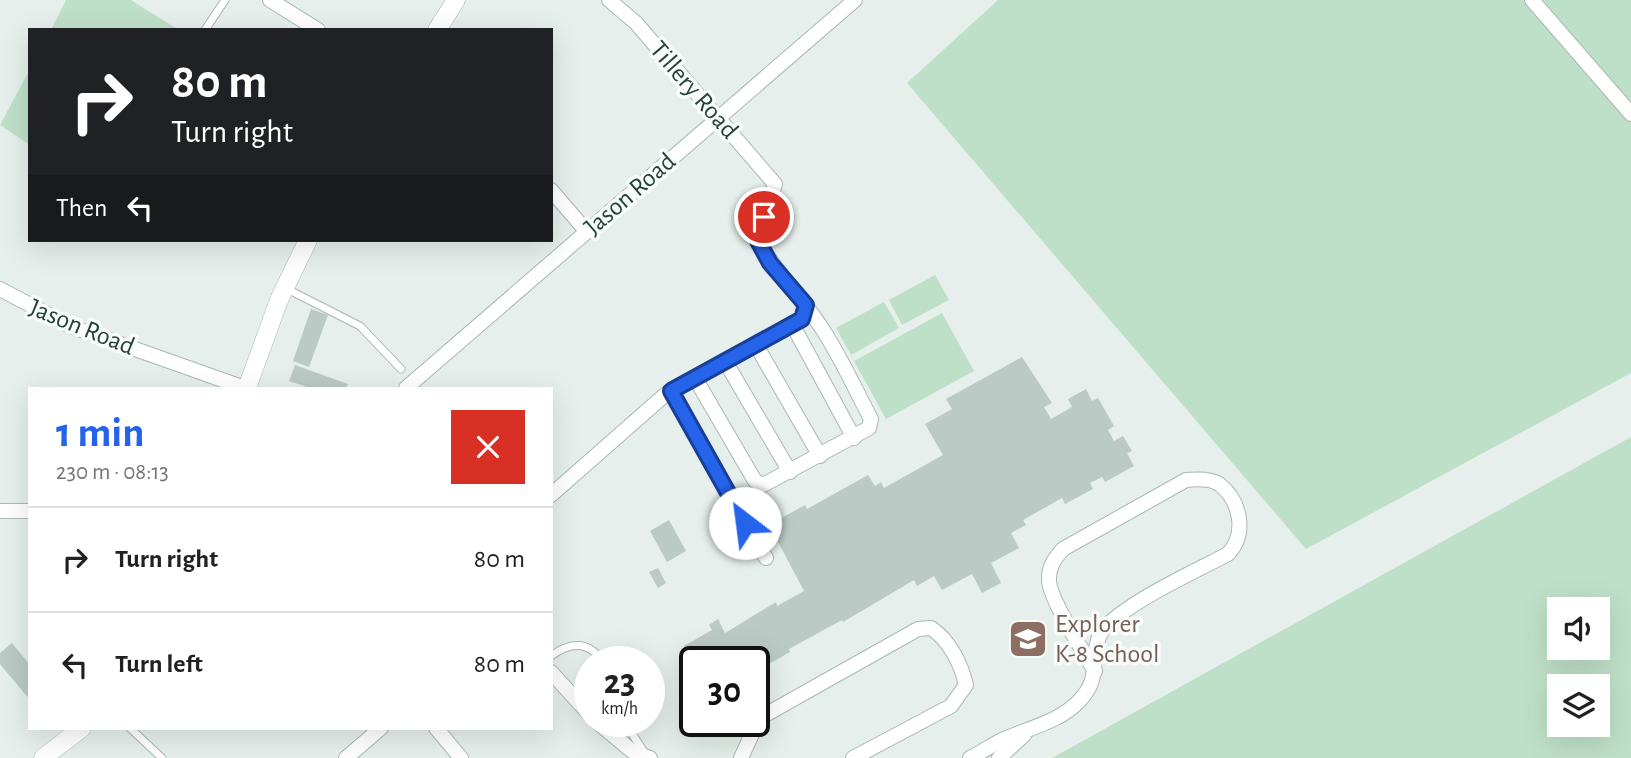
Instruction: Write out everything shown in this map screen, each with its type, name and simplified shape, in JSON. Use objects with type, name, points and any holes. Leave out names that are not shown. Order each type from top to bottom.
[{"type":"street","points":[[270,0],[315,28]]},
{"type":"street","points":[[438,28],[456,0]]},
{"type":"street","name":"Tillery Road","points":[[609,0],[636,23],[775,184],[758,241],[770,263],[806,305]]},
{"type":"street","points":[[1532,0],[1631,114]]},
{"type":"street","name":"Jason Road","points":[[407,387],[850,2]]},
{"type":"street","points":[[553,192],[587,232]]},
{"type":"street","points":[[246,387],[285,288],[307,242]]},
{"type":"street","name":"Jason Road","points":[[0,289],[70,326],[243,387]]},
{"type":"street","points":[[553,493],[638,416],[671,391],[802,319],[806,305]]},
{"type":"street","points":[[695,378],[755,481],[763,485],[854,438],[869,428],[871,419],[821,326],[806,305]]},
{"type":"street","points":[[792,324],[854,438]]},
{"type":"street","points":[[756,345],[820,456]]},
{"type":"street","points":[[725,361],[790,471]]},
{"type":"street","points":[[671,391],[766,558]]},
{"type":"street","points":[[971,758],[999,741],[1027,731],[1077,704],[1092,686],[1099,635],[1117,614],[1228,554],[1236,545],[1242,524],[1229,496],[1218,483],[1206,479],[1186,480],[1063,549],[1053,561],[1048,580],[1094,671]]},
{"type":"street","points":[[0,511],[28,511]]},
{"type":"street","points":[[741,758],[753,729],[765,715],[918,629],[931,628],[943,636],[963,671],[966,685],[961,696],[951,706],[853,758]]},
{"type":"street","points":[[553,674],[574,697]]},
{"type":"street","points":[[43,758],[79,730]]},
{"type":"street","points":[[346,758],[379,730]]},
{"type":"street","points":[[438,730],[461,758]]},
{"type":"street","points":[[999,758],[1027,731]]},
{"type":"street","points":[[615,737],[632,751],[650,758]]},
{"type":"lane","points":[[206,28],[225,0]]},
{"type":"lane","points":[[285,288],[360,326],[401,369]]},
{"type":"lane","points":[[553,654],[560,649],[576,645],[588,646]]},
{"type":"lane","points":[[132,730],[162,758]]},
{"type":"lane","points":[[635,737],[650,758]]},
{"type":"green space","points":[[66,0],[131,0],[176,28],[52,28]]},
{"type":"green space","points":[[998,0],[1631,0],[1631,373],[1306,549],[907,83]]},
{"type":"green space","points":[[28,73],[28,144],[0,125]]},
{"type":"green space","points":[[935,275],[949,300],[902,325],[889,300]]},
{"type":"green space","points":[[884,302],[899,328],[851,355],[836,328]]},
{"type":"green space","points":[[942,313],[974,371],[886,419],[854,361]]},
{"type":"green space","points":[[1631,437],[1631,758],[1052,758]]},
{"type":"building","points":[[311,309],[328,315],[309,367],[293,361]]},
{"type":"building","points":[[1022,357],[1052,403],[1044,407],[1051,419],[1072,407],[1068,399],[1086,389],[1092,401],[1098,398],[1114,426],[1108,430],[1114,441],[1123,436],[1132,451],[1127,453],[1134,466],[1105,482],[1102,477],[1090,483],[1093,489],[1065,504],[1062,498],[1023,520],[1026,525],[1011,533],[1019,548],[991,563],[1001,583],[982,593],[972,574],[942,590],[934,576],[917,586],[914,580],[843,622],[842,620],[789,649],[790,652],[770,663],[770,646],[684,646],[712,630],[709,625],[718,619],[725,633],[776,602],[777,606],[804,591],[769,525],[805,505],[807,509],[868,475],[875,486],[881,482],[884,488],[943,455],[925,424],[952,409],[946,399]]},
{"type":"building","points":[[295,365],[348,384],[346,387],[307,387],[289,381]]},
{"type":"building","points":[[669,520],[686,551],[667,562],[650,531]]},
{"type":"building","points":[[658,568],[666,583],[658,588],[649,572]]},
{"type":"building","points":[[12,643],[28,663],[28,698],[0,664],[0,653]]},
{"type":"place","name":"Explorer K-8 School","points":[[1028,639]]},
{"type":"route","points":[[745,523],[671,391],[802,319],[806,305],[796,290],[770,263],[758,241],[764,217]]}]
